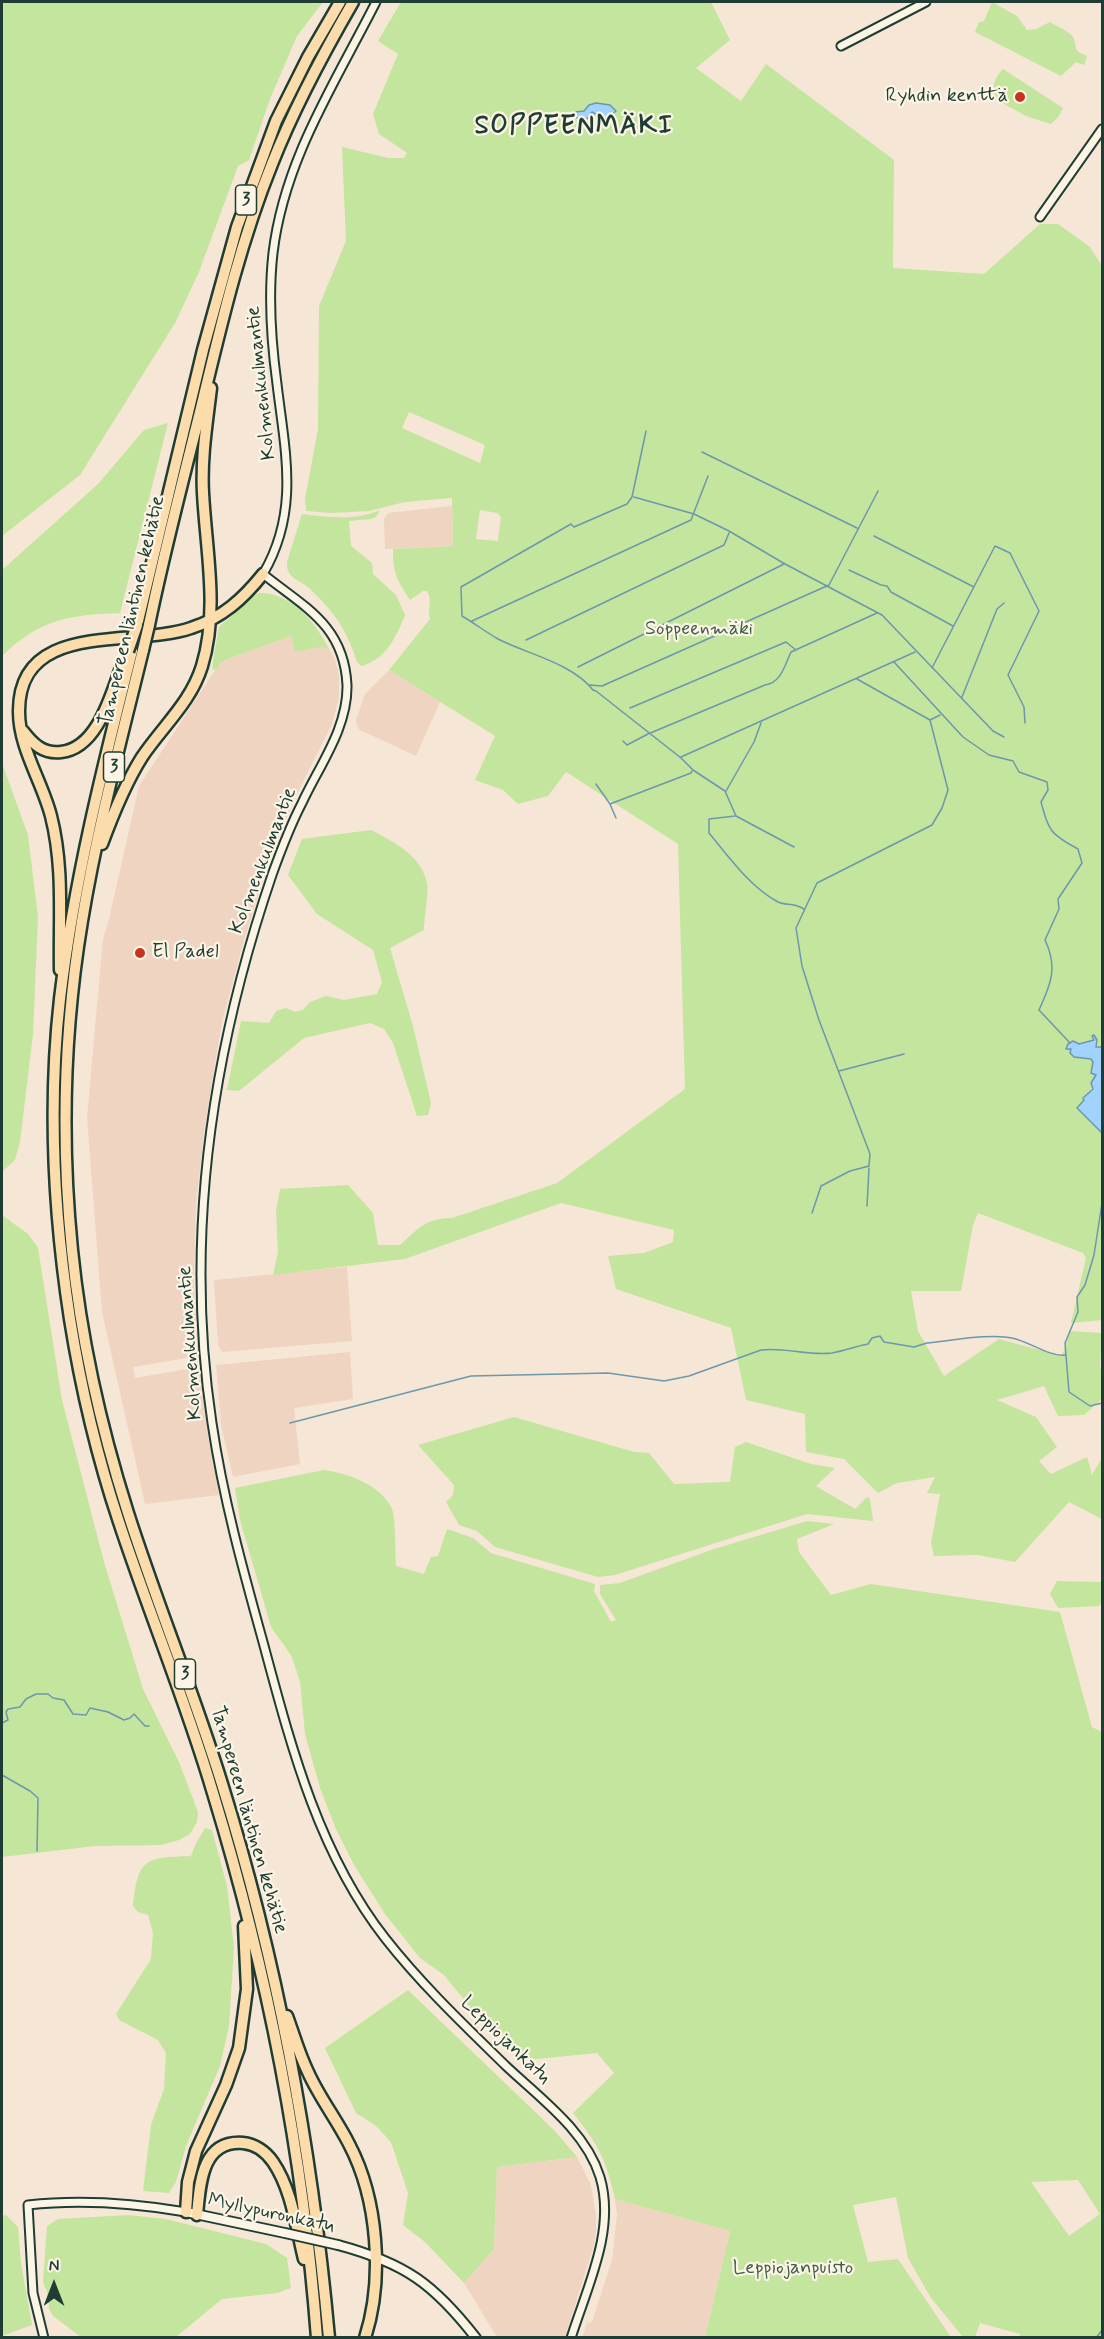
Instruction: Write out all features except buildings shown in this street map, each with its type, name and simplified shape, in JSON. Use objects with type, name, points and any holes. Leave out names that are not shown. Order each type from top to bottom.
[{"type":"highway","name":"Tampereen läntinen kehätie","points":[[329,2337],[307,2157],[276,1989],[253,1894],[223,1786],[129,1516],[108,1447],[81,1320],[72,1250],[67,1178],[67,1066],[76,957],[137,625],[203,350],[237,227],[276,122],[308,57],[340,2]]},
{"type":"highway","name":"Tampereen läntinen kehätie","points":[[317,2337],[303,2204],[285,2088],[270,2012],[242,1896],[213,1792],[192,1728],[118,1519],[98,1450],[81,1377],[70,1320],[61,1250],[56,1180],[55,1077],[60,1000],[78,876],[134,650],[149,625],[235,270],[272,163],[310,80],[353,2]]},
{"type":"highway","points":[[88,884],[126,785],[143,757],[183,705],[197,681],[205,656],[210,621],[209,567],[202,474],[217,343]]},
{"type":"highway","points":[[60,1000],[58,855],[50,815],[21,729],[19,704],[24,684],[38,663],[54,651],[90,641],[174,633],[210,621],[237,603],[262,574]]},
{"type":"highway","points":[[21,729],[41,749],[56,753],[75,748],[86,740],[98,722],[134,650]]},
{"type":"highway","points":[[191,2214],[188,2182],[196,2151],[226,2085],[243,2023],[247,1980],[242,1896]]},
{"type":"highway","points":[[276,1989],[308,2073],[349,2144],[359,2165],[370,2200],[374,2255],[373,2301],[365,2337]]},
{"type":"highway","points":[[191,2214],[203,2170],[211,2155],[231,2144],[253,2145],[265,2154],[277,2170],[291,2204],[315,2304]]},
{"type":"main road","name":"Myllypuronkatu","points":[[191,2214],[285,2233],[374,2255],[418,2277],[440,2296],[476,2337]]},
{"type":"street","name":"Kolmenkulmantie","points":[[304,1787],[230,1520],[210,1406],[202,1285],[203,1200],[209,1143],[228,1023],[250,943],[274,870],[299,808],[340,728],[346,700],[345,668],[330,630],[312,610],[262,574],[278,545],[283,528],[287,495],[287,458],[270,319],[272,262],[278,224],[297,159],[313,122],[375,2]]},
{"type":"street","points":[[841,46],[926,2]]},
{"type":"street","points":[[1040,217],[1102,129]]},
{"type":"street","name":"Leppiojankatu","points":[[304,1787],[341,1870],[380,1932],[429,1989],[576,2134],[592,2158],[599,2173],[603,2191],[604,2224],[599,2248],[571,2337]]},
{"type":"street","name":"Myllypuronkatu","points":[[44,2337],[33,2293],[28,2205],[81,2202],[125,2204],[191,2214]]},
{"type":"shaded area","points":[[452,506],[453,546],[385,549],[384,519],[388,513]]},
{"type":"shaded area","points":[[291,636],[295,652],[321,647],[329,649],[335,659],[339,675],[339,698],[332,724],[291,806],[269,861],[222,1022],[205,1125],[196,1204],[194,1284],[199,1356],[133,1367],[135,1378],[199,1367],[207,1430],[219,1495],[145,1504],[102,1312],[87,1117],[103,939],[139,786],[219,664]]},
{"type":"shaded area","points":[[389,670],[440,702],[416,756],[360,730],[357,726],[356,720],[365,694]]},
{"type":"shaded area","points":[[347,1267],[352,1341],[222,1352],[218,1345],[214,1280]]},
{"type":"shaded area","points":[[350,1352],[353,1399],[294,1408],[300,1464],[233,1477],[221,1425],[216,1365]]},
{"type":"shaded area","points":[[577,2157],[591,2185],[596,2232],[565,2337],[497,2337],[464,2283],[494,2249],[497,2167]]},
{"type":"shaded area","points":[[615,2199],[730,2231],[705,2337],[582,2338],[587,2323],[592,2322],[612,2260],[617,2215]]},
{"type":"green space","points":[[2,2],[323,2],[297,36],[270,99],[249,160],[238,166],[199,272],[175,323],[80,475],[2,536]]},
{"type":"green space","name":"Soppeenmäki","points":[[401,2],[711,2],[730,40],[696,68],[741,101],[766,64],[894,160],[893,268],[984,274],[1040,224],[1058,224],[1090,247],[1102,266],[1102,1046],[1095,1047],[1097,1040],[1094,1035],[1095,1040],[1067,1049],[1071,1049],[1074,1057],[1091,1059],[1095,1074],[1081,1112],[1102,1133],[1102,1320],[1071,1323],[1086,1258],[1083,1253],[978,1213],[973,1225],[961,1291],[911,1291],[918,1331],[944,1376],[999,1339],[1062,1356],[1070,1331],[1102,1333],[1100,1366],[1102,1399],[1084,1415],[1058,1416],[1044,1386],[997,1400],[1036,1417],[1057,1447],[1039,1461],[1051,1474],[1087,1457],[1092,1475],[1102,1458],[1102,1519],[1069,1502],[1015,1562],[978,1555],[934,1556],[931,1543],[940,1494],[927,1493],[935,1477],[897,1483],[878,1493],[844,1459],[806,1452],[805,1414],[746,1400],[731,1328],[616,1289],[608,1256],[644,1253],[673,1242],[674,1230],[561,1203],[405,1259],[273,1275],[278,1252],[276,1212],[280,1189],[348,1185],[373,1213],[378,1245],[400,1245],[429,1222],[452,1218],[557,1183],[685,1089],[678,844],[566,772],[548,796],[518,804],[503,790],[475,780],[495,736],[389,670],[430,619],[430,598],[427,591],[423,591],[410,600],[397,576],[393,549],[453,546],[452,498],[405,502],[369,511],[332,513],[306,511],[305,499],[318,429],[319,306],[346,241],[342,147],[388,158],[404,158],[407,153],[379,134],[373,114],[398,54],[378,41]],"holes":[[[409,412],[485,445],[480,463],[402,428]],[[480,510],[497,513],[501,517],[498,541],[476,539]]]},
{"type":"green space","points":[[992,2],[1017,16],[1027,30],[1036,29],[1050,22],[1067,31],[1074,39],[1078,51],[1087,56],[1084,65],[1076,62],[1061,76],[975,32],[979,22],[984,21]]},
{"type":"green space","name":"Ryhdin kenttä","points":[[1003,69],[1063,108],[1059,116],[1051,124],[1026,116],[997,100],[994,84]]},
{"type":"green space","points":[[168,423],[120,613],[85,615],[56,621],[29,634],[2,656],[2,570],[98,484],[144,430]]},
{"type":"green space","points":[[380,510],[377,516],[371,519],[349,521],[351,546],[372,563],[373,574],[396,595],[405,615],[394,639],[384,653],[370,663],[361,666],[339,622],[309,588],[291,575],[287,562],[302,514],[351,517]]},
{"type":"green space","points":[[258,593],[281,597],[301,610],[317,628],[329,649],[321,647],[295,652],[291,636],[225,660],[213,670],[219,627]]},
{"type":"green space","points":[[2,763],[28,835],[38,917],[33,1034],[20,1142],[15,1160],[2,1172]]},
{"type":"green space","points":[[371,830],[413,857],[424,873],[427,883],[424,930],[390,948],[413,1026],[431,1103],[428,1115],[417,1116],[393,1043],[384,1029],[370,1023],[304,1038],[239,1091],[227,1090],[241,1021],[269,1023],[276,1011],[286,1008],[295,1012],[303,1010],[310,1002],[326,996],[344,1000],[377,994],[382,982],[373,950],[317,914],[288,875],[302,839]]},
{"type":"green space","points":[[2,1215],[28,1234],[38,1248],[62,1400],[104,1562],[143,1689],[179,1762],[198,1812],[197,1822],[190,1834],[161,1845],[95,1846],[2,1857]]},
{"type":"green space","points":[[514,1417],[634,1452],[649,1453],[674,1484],[730,1482],[735,1447],[746,1442],[811,1464],[835,1468],[816,1486],[855,1509],[867,1497],[870,1499],[873,1521],[807,1514],[615,1575],[598,1577],[495,1547],[477,1531],[459,1525],[446,1502],[453,1495],[454,1485],[418,1445]]},
{"type":"green space","name":"Leppiojanpuisto","points":[[324,1470],[353,1477],[380,1493],[392,1509],[396,1566],[424,1574],[431,1557],[438,1556],[447,1529],[473,1538],[491,1553],[595,1584],[594,1591],[611,1622],[616,1620],[600,1594],[600,1585],[620,1583],[714,1549],[807,1521],[834,1524],[797,1539],[799,1552],[831,1595],[871,1584],[1060,1612],[1092,1727],[1102,1732],[1102,2337],[1020,2337],[1020,2334],[980,2323],[975,2337],[963,2337],[931,2298],[908,2258],[896,2197],[853,2205],[868,2262],[898,2259],[951,2337],[705,2337],[730,2231],[615,2199],[600,2153],[573,2113],[614,2073],[597,2053],[527,2060],[471,2008],[444,1975],[420,1958],[385,1914],[354,1865],[336,1829],[320,1788],[305,1734],[300,1681],[291,1655],[271,1627],[240,1520],[235,1488]],"holes":[[[1078,2180],[1100,2214],[1069,2236],[1031,2182]]]},
{"type":"green space","points":[[1057,1581],[1102,1582],[1102,1601],[1099,1606],[1058,1608],[1050,1594]]},
{"type":"green space","points":[[205,1828],[212,1830],[227,1886],[234,1947],[229,2026],[220,2066],[186,2146],[176,2182],[169,2193],[143,2191],[151,2125],[164,2089],[166,2053],[158,2040],[119,2020],[116,2014],[151,1959],[153,1933],[148,1915],[138,1912],[133,1906],[135,1890],[138,1877],[147,1863],[164,1858],[191,1856]]},
{"type":"green space","points":[[408,1990],[554,2130],[577,2157],[497,2167],[494,2249],[464,2283],[425,2242],[403,2225],[408,2193],[391,2142],[376,2126],[356,2113],[325,2048]]},
{"type":"green space","points":[[6,2215],[18,2227],[21,2263],[32,2325],[2,2336],[2,2216]]},
{"type":"green space","points":[[128,2215],[166,2219],[266,2244],[287,2258],[291,2288],[277,2293],[222,2299],[176,2337],[81,2337],[53,2316],[49,2308],[43,2282],[47,2226],[58,2219]]},
{"type":"water","points":[[596,103],[610,105],[616,111],[608,118],[602,118],[592,112],[586,120],[583,117],[580,119],[575,117],[575,112],[584,111],[589,105]]},
{"type":"water","points":[[1094,1035],[1097,1040],[1096,1047],[1102,1047],[1102,1133],[1077,1108],[1084,1100],[1083,1098],[1093,1089],[1091,1083],[1096,1075],[1091,1073],[1093,1062],[1091,1059],[1074,1057],[1070,1053],[1071,1049],[1066,1049],[1073,1041],[1079,1044],[1094,1040],[1092,1036]]},
{"type":"waterway","points":[[646,431],[632,497],[627,504],[574,527],[571,524],[461,587],[462,616],[498,639],[573,673],[693,770],[725,791],[736,816],[794,847]]},
{"type":"waterway","points":[[702,452],[857,528]]},
{"type":"waterway","points":[[472,621],[691,520],[708,476]]},
{"type":"waterway","points":[[589,685],[602,686],[829,585],[878,491]]},
{"type":"waterway","points":[[634,497],[694,514],[882,615],[993,731],[1004,737]]},
{"type":"waterway","points":[[526,640],[724,545],[729,533]]},
{"type":"waterway","points":[[874,536],[974,587]]},
{"type":"waterway","points":[[932,668],[995,546],[1010,553],[1039,611],[1008,675],[1024,707],[1025,723]]},
{"type":"waterway","points":[[578,667],[784,564]]},
{"type":"waterway","points":[[849,570],[887,586],[891,592],[953,626]]},
{"type":"waterway","points":[[962,697],[997,609],[1004,603]]},
{"type":"waterway","points":[[623,741],[627,745],[648,734],[770,684],[782,673],[791,652],[877,613]]},
{"type":"waterway","points":[[630,708],[786,642],[796,650]]},
{"type":"waterway","points":[[681,757],[915,652]]},
{"type":"waterway","points":[[894,662],[963,737],[989,755],[1013,761],[1019,772],[1047,782],[1048,790],[1041,802],[1049,826],[1056,835],[1078,849],[1082,863],[1058,899],[1059,909],[1045,940],[1052,967],[1050,984],[1039,1010],[1070,1043]]},
{"type":"waterway","points":[[857,679],[930,720],[940,715]]},
{"type":"waterway","points":[[812,1213],[821,1186],[850,1171],[869,1166],[870,1154],[819,1020],[802,966],[796,928],[817,883],[932,825],[942,808],[948,790],[930,720]]},
{"type":"waterway","points":[[726,791],[754,742],[761,723]]},
{"type":"waterway","points":[[610,804],[692,771]]},
{"type":"waterway","points":[[596,784],[610,804],[616,818]]},
{"type":"waterway","points":[[735,816],[709,819],[709,833],[740,871],[758,888],[778,902],[804,909]]},
{"type":"waterway","points":[[839,1071],[904,1054]]},
{"type":"waterway","points":[[867,1206],[869,1168]]},
{"type":"waterway","points":[[1102,1169],[1102,1198]]},
{"type":"waterway","points":[[1102,1203],[1094,1255],[1085,1285],[1077,1297],[1078,1312],[1065,1343],[1069,1392],[1090,1406],[1102,1403]]},
{"type":"waterway","points":[[290,1423],[471,1376],[608,1373],[664,1381],[689,1376],[761,1350],[832,1353],[868,1344],[872,1338],[880,1336],[884,1342],[914,1347],[958,1339],[1004,1337],[1053,1354],[1065,1355]]},
{"type":"waterway","points":[[2,1723],[8,1720],[6,1712],[8,1709],[20,1707],[26,1699],[36,1694],[48,1694],[53,1698],[64,1700],[73,1714],[86,1715],[90,1708],[108,1712],[124,1720],[134,1714],[145,1726],[149,1726]]},
{"type":"waterway","points":[[2,1775],[38,1798],[37,1851]]},
{"type":"waterway","points":[[1096,2338],[1102,2330]]},
{"type":"place","name":"Ryhdin kenttä","points":[[1020,97]]},
{"type":"place","name":"El Padel","points":[[140,953]]},
{"type":"district","name":"SOPPEENMÄKI","points":[[574,128]]}]
